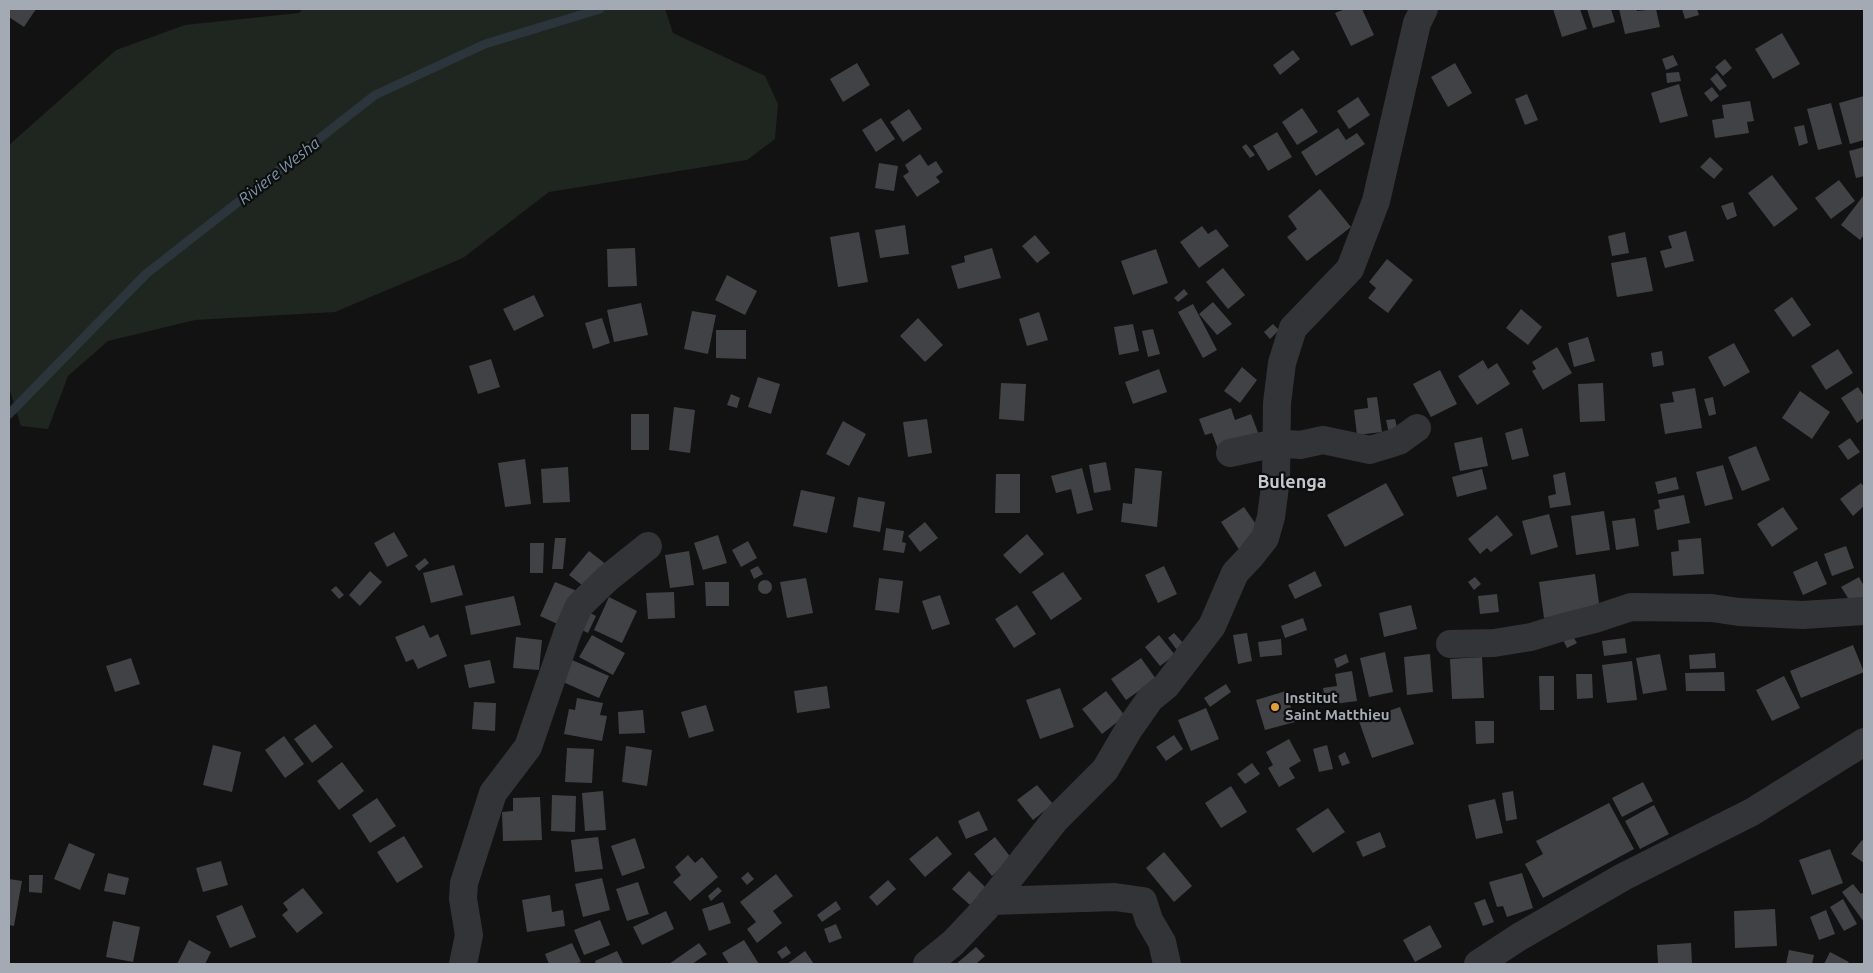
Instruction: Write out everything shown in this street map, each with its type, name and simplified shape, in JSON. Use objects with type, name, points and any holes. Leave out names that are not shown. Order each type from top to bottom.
[{"type":"street","points":[[927,964],[953,943],[991,901],[1055,820],[1105,770],[1129,729],[1150,699],[1166,686],[1212,626],[1235,573],[1265,538],[1276,480],[1277,403],[1282,363],[1293,328],[1350,269],[1376,201],[1417,23],[1424,9]]},
{"type":"street","points":[[1230,453],[1276,443],[1300,444],[1322,440],[1370,450],[1399,441],[1417,428]]},
{"type":"street","points":[[463,964],[469,935],[463,899],[464,883],[493,792],[528,747],[568,631],[579,606],[608,578],[648,546]]},
{"type":"street","points":[[1450,644],[1494,643],[1531,637],[1631,607],[1712,608],[1739,612],[1803,615],[1864,611]]},
{"type":"street","points":[[1478,964],[1519,937],[1624,877],[1752,812],[1864,742]]},
{"type":"street","points":[[991,901],[1115,897],[1143,901],[1149,920],[1162,942],[1167,964]]},
{"type":"shaded area","points":[[303,9],[665,9],[673,33],[765,76],[778,104],[775,139],[747,160],[549,192],[463,258],[335,312],[195,320],[108,341],[68,376],[48,429],[21,426],[9,388],[9,145],[116,50],[185,25],[299,13]]},
{"type":"building","points":[[9,9],[36,9],[24,27],[9,17]]},
{"type":"building","points":[[1345,9],[1362,9],[1374,35],[1351,46],[1335,13]]},
{"type":"building","points":[[1553,9],[1580,9],[1587,29],[1562,37]]},
{"type":"building","points":[[1587,9],[1611,9],[1615,22],[1593,28]]},
{"type":"building","points":[[1619,9],[1636,9],[1637,11],[1656,9],[1660,27],[1625,34]]},
{"type":"building","points":[[1682,9],[1697,9],[1699,15],[1685,19]]},
{"type":"building","points":[[1782,33],[1800,64],[1773,79],[1755,49]]},
{"type":"building","points":[[1293,50],[1300,59],[1280,75],[1273,65]]},
{"type":"building","points":[[1673,55],[1678,65],[1666,70],[1662,59]]},
{"type":"building","points":[[1725,59],[1732,68],[1723,76],[1715,67]]},
{"type":"building","points":[[857,63],[870,85],[843,102],[830,79]]},
{"type":"building","points":[[1455,63],[1472,93],[1448,107],[1431,77]]},
{"type":"building","points":[[1679,72],[1681,81],[1667,83],[1666,73]]},
{"type":"building","points":[[1717,73],[1727,86],[1720,91],[1710,79]]},
{"type":"building","points":[[1679,84],[1688,116],[1660,123],[1651,93]]},
{"type":"building","points":[[1712,87],[1719,96],[1711,102],[1704,93]]},
{"type":"building","points":[[1527,94],[1538,120],[1525,125],[1515,99]]},
{"type":"building","points":[[1864,96],[1864,140],[1850,144],[1839,103]]},
{"type":"building","points":[[1358,97],[1370,115],[1349,129],[1337,111]]},
{"type":"building","points":[[1750,101],[1754,121],[1747,122],[1749,133],[1715,138],[1712,120],[1724,118],[1722,105]]},
{"type":"building","points":[[1831,103],[1842,144],[1818,150],[1807,109]]},
{"type":"building","points":[[1302,108],[1318,132],[1297,145],[1282,122]]},
{"type":"building","points":[[909,109],[922,129],[903,142],[890,122]]},
{"type":"building","points":[[881,118],[895,139],[876,152],[862,130]]},
{"type":"building","points":[[1804,125],[1808,143],[1799,146],[1794,127]]},
{"type":"building","points":[[1338,128],[1346,140],[1357,133],[1365,144],[1316,176],[1301,152]]},
{"type":"building","points":[[1277,132],[1292,157],[1268,171],[1253,146]]},
{"type":"building","points":[[1246,144],[1255,155],[1250,158],[1242,147]]},
{"type":"building","points":[[1864,147],[1864,176],[1856,178],[1849,151]]},
{"type":"building","points":[[920,154],[928,166],[936,161],[943,172],[936,177],[940,182],[917,197],[903,176],[909,172],[905,165]]},
{"type":"building","points":[[1710,157],[1723,169],[1714,179],[1700,167]]},
{"type":"building","points":[[879,163],[898,166],[894,191],[875,188]]},
{"type":"building","points":[[1772,175],[1798,209],[1774,227],[1748,193]]},
{"type":"building","points":[[1839,180],[1855,201],[1831,219],[1815,198]]},
{"type":"building","points":[[1320,189],[1351,227],[1307,261],[1287,237],[1297,229],[1288,216]]},
{"type":"building","points":[[1863,196],[1864,235],[1860,240],[1841,225]]},
{"type":"building","points":[[1733,202],[1737,216],[1727,220],[1721,206]]},
{"type":"building","points":[[905,225],[909,254],[880,258],[875,230]]},
{"type":"building","points":[[1202,226],[1208,234],[1216,229],[1229,246],[1199,268],[1180,242]]},
{"type":"building","points":[[1686,231],[1694,261],[1665,268],[1660,251],[1672,248],[1668,236]]},
{"type":"building","points":[[859,232],[868,282],[838,287],[830,237]]},
{"type":"building","points":[[1625,232],[1629,253],[1612,256],[1608,236]]},
{"type":"building","points":[[1035,235],[1050,253],[1037,263],[1022,246]]},
{"type":"building","points":[[635,248],[637,286],[608,287],[607,249]]},
{"type":"building","points":[[992,248],[1001,278],[958,289],[951,266],[965,262],[964,256]]},
{"type":"building","points":[[1156,249],[1168,283],[1133,295],[1121,261]]},
{"type":"building","points":[[1646,257],[1653,291],[1617,297],[1611,263]]},
{"type":"building","points":[[1387,259],[1413,280],[1388,313],[1368,298],[1376,288],[1369,282]]},
{"type":"building","points":[[1223,268],[1245,295],[1228,309],[1206,282]]},
{"type":"building","points":[[727,275],[757,291],[745,315],[715,300]]},
{"type":"building","points":[[1184,289],[1188,294],[1178,302],[1174,298]]},
{"type":"building","points":[[534,295],[544,316],[514,331],[503,309]]},
{"type":"building","points":[[1792,297],[1811,325],[1793,337],[1774,310]]},
{"type":"building","points":[[1213,302],[1232,324],[1217,335],[1199,314]]},
{"type":"building","points":[[641,303],[648,335],[614,342],[607,310]]},
{"type":"building","points":[[1193,304],[1217,350],[1203,358],[1178,312]]},
{"type":"building","points":[[1521,309],[1542,327],[1528,345],[1506,328]]},
{"type":"building","points":[[692,311],[716,315],[708,354],[684,349]]},
{"type":"building","points":[[1039,312],[1048,340],[1027,346],[1019,319]]},
{"type":"building","points":[[602,318],[610,343],[593,349],[585,323]]},
{"type":"building","points":[[918,318],[943,345],[925,362],[900,336]]},
{"type":"building","points":[[1133,324],[1139,351],[1119,355],[1114,327]]},
{"type":"building","points":[[1273,324],[1279,330],[1270,339],[1264,332]]},
{"type":"building","points":[[1153,329],[1160,354],[1148,357],[1142,331]]},
{"type":"building","points":[[716,330],[746,330],[746,359],[716,358]]},
{"type":"building","points":[[1588,337],[1595,361],[1574,367],[1568,343]]},
{"type":"building","points":[[1734,343],[1750,372],[1724,387],[1708,357]]},
{"type":"building","points":[[1557,347],[1572,373],[1543,390],[1532,371],[1536,369],[1532,362]]},
{"type":"building","points":[[1838,349],[1853,373],[1826,390],[1811,366]]},
{"type":"building","points":[[1662,351],[1664,365],[1653,367],[1651,353]]},
{"type":"building","points":[[491,359],[500,387],[478,394],[469,366]]},
{"type":"building","points":[[1483,360],[1488,369],[1497,363],[1510,384],[1477,405],[1458,376]]},
{"type":"building","points":[[1242,367],[1257,380],[1240,403],[1224,391]]},
{"type":"building","points":[[1159,369],[1167,392],[1133,404],[1125,382]]},
{"type":"building","points":[[1440,370],[1457,404],[1431,417],[1413,384]]},
{"type":"building","points":[[758,377],[780,384],[771,414],[748,407]]},
{"type":"building","points":[[1001,383],[1026,384],[1024,421],[999,419]]},
{"type":"building","points":[[1603,383],[1605,421],[1580,422],[1578,384]]},
{"type":"building","points":[[1858,387],[1864,396],[1864,418],[1857,423],[1841,398]]},
{"type":"building","points":[[1695,388],[1702,428],[1665,434],[1660,404],[1674,402],[1672,392]]},
{"type":"building","points":[[1800,391],[1830,412],[1812,439],[1782,418]]},
{"type":"building","points":[[731,394],[740,398],[737,408],[727,405]]},
{"type":"building","points":[[1377,397],[1382,432],[1357,435],[1354,410],[1368,408],[1367,398]]},
{"type":"building","points":[[1713,397],[1716,414],[1709,416],[1704,399]]},
{"type":"building","points":[[674,407],[695,410],[690,453],[669,450]]},
{"type":"building","points":[[1231,408],[1235,420],[1251,414],[1259,435],[1218,449],[1212,433],[1205,435],[1199,419]]},
{"type":"building","points":[[631,414],[649,414],[649,450],[631,450]]},
{"type":"building","points":[[927,419],[932,453],[908,457],[903,422]]},
{"type":"building","points":[[1395,419],[1399,436],[1390,438],[1386,420]]},
{"type":"building","points":[[843,421],[866,434],[849,466],[826,454]]},
{"type":"building","points":[[1522,428],[1529,456],[1512,460],[1505,433]]},
{"type":"building","points":[[1482,437],[1488,466],[1460,471],[1454,443]]},
{"type":"building","points":[[1850,438],[1860,452],[1848,460],[1838,446]]},
{"type":"building","points":[[1756,446],[1770,480],[1742,491],[1728,457]]},
{"type":"building","points":[[525,459],[531,504],[505,507],[498,463]]},
{"type":"building","points":[[1106,462],[1111,490],[1094,493],[1089,465]]},
{"type":"building","points":[[1723,465],[1733,499],[1705,506],[1696,472]]},
{"type":"building","points":[[568,467],[570,502],[543,503],[541,469]]},
{"type":"building","points":[[1082,468],[1093,510],[1077,514],[1071,489],[1056,493],[1051,476]]},
{"type":"building","points":[[1135,468],[1162,471],[1157,527],[1121,522],[1123,503],[1132,504]]},
{"type":"building","points":[[1482,469],[1487,489],[1457,497],[1452,477]]},
{"type":"building","points":[[1565,472],[1571,505],[1550,508],[1548,496],[1556,494],[1553,475]]},
{"type":"building","points":[[996,474],[1020,474],[1020,513],[995,513]]},
{"type":"building","points":[[1676,477],[1679,489],[1658,494],[1655,482]]},
{"type":"building","points":[[1386,483],[1404,515],[1345,547],[1327,515]]},
{"type":"building","points":[[1861,483],[1864,487],[1864,506],[1853,516],[1840,499]]},
{"type":"building","points":[[801,490],[835,497],[827,533],[793,526]]},
{"type":"building","points":[[1684,495],[1690,523],[1657,530],[1654,510],[1660,508],[1658,500]]},
{"type":"building","points":[[858,497],[885,502],[880,532],[853,527]]},
{"type":"building","points":[[1244,507],[1264,536],[1240,551],[1221,522]]},
{"type":"building","points":[[1783,507],[1798,529],[1772,547],[1757,524]]},
{"type":"building","points":[[1604,511],[1610,550],[1576,555],[1571,516]]},
{"type":"building","points":[[1549,514],[1558,547],[1531,555],[1522,521]]},
{"type":"building","points":[[1497,515],[1513,535],[1491,552],[1487,548],[1480,554],[1468,539]]},
{"type":"building","points":[[1635,518],[1639,546],[1616,550],[1612,521]]},
{"type":"building","points":[[925,522],[938,538],[920,552],[908,536]]},
{"type":"building","points":[[886,528],[904,531],[902,542],[906,543],[904,553],[883,550]]},
{"type":"building","points":[[394,532],[408,556],[387,567],[374,543]]},
{"type":"building","points":[[1027,534],[1044,554],[1020,574],[1003,555]]},
{"type":"building","points":[[718,535],[727,563],[703,570],[694,543]]},
{"type":"building","points":[[555,538],[566,538],[563,569],[552,569]]},
{"type":"building","points":[[1701,538],[1704,574],[1673,576],[1671,552],[1679,551],[1678,540]]},
{"type":"building","points":[[748,541],[757,558],[741,567],[732,550]]},
{"type":"building","points":[[530,543],[544,543],[543,573],[530,573]]},
{"type":"building","points":[[1846,546],[1854,568],[1832,576],[1824,554]]},
{"type":"building","points":[[589,551],[607,565],[587,589],[569,575]]},
{"type":"building","points":[[689,551],[694,585],[670,588],[665,555]]},
{"type":"building","points":[[425,558],[429,563],[419,571],[415,566]]},
{"type":"building","points":[[1817,561],[1827,584],[1803,595],[1793,572]]},
{"type":"building","points":[[454,565],[463,595],[431,603],[423,573]]},
{"type":"building","points":[[758,566],[763,574],[754,579],[750,570]]},
{"type":"building","points":[[1164,566],[1177,594],[1158,603],[1145,575]]},
{"type":"building","points":[[370,571],[382,582],[360,606],[349,595]]},
{"type":"building","points":[[1315,571],[1322,586],[1295,599],[1288,585]]},
{"type":"building","points":[[1063,572],[1082,599],[1051,620],[1032,592]]},
{"type":"building","points":[[1595,574],[1600,610],[1544,618],[1539,582]]},
{"type":"building","points":[[1475,577],[1481,584],[1474,590],[1468,582]]},
{"type":"building","points":[[1859,577],[1864,586],[1864,599],[1853,606],[1841,587]]},
{"type":"building","points":[[806,578],[813,613],[787,618],[780,582]]},
{"type":"building","points":[[879,578],[903,581],[899,613],[875,610]]},
{"type":"building","points":[[762,580],[768,580],[772,587],[768,594],[762,594],[758,590],[758,584]]},
{"type":"building","points":[[555,582],[577,591],[562,626],[540,616]]},
{"type":"building","points":[[705,582],[729,582],[729,606],[706,606]]},
{"type":"building","points":[[336,586],[344,595],[339,599],[331,590]]},
{"type":"building","points":[[674,592],[675,618],[648,619],[646,593]]},
{"type":"building","points":[[1497,594],[1499,612],[1480,614],[1478,596]]},
{"type":"building","points":[[940,595],[950,624],[932,630],[922,601]]},
{"type":"building","points":[[514,596],[521,625],[471,635],[465,606]]},
{"type":"building","points":[[609,597],[637,611],[622,643],[594,630]]},
{"type":"building","points":[[1017,605],[1036,634],[1014,648],[995,619]]},
{"type":"building","points":[[1411,605],[1417,629],[1384,637],[1379,613]]},
{"type":"building","points":[[584,610],[596,616],[588,633],[576,627]]},
{"type":"building","points":[[1303,618],[1307,630],[1285,638],[1281,626]]},
{"type":"building","points":[[424,625],[430,638],[438,634],[447,656],[418,669],[413,659],[406,662],[395,637]]},
{"type":"building","points":[[1174,633],[1184,644],[1177,650],[1168,638]]},
{"type":"building","points":[[1247,633],[1252,661],[1238,664],[1233,635]]},
{"type":"building","points":[[592,635],[625,653],[613,675],[579,657]]},
{"type":"building","points":[[1159,635],[1175,655],[1160,666],[1145,647]]},
{"type":"building","points":[[1572,635],[1577,643],[1567,648],[1563,640]]},
{"type":"building","points":[[516,637],[542,640],[539,670],[513,668]]},
{"type":"building","points":[[1625,638],[1627,653],[1604,656],[1602,641]]},
{"type":"building","points":[[1281,639],[1282,655],[1260,657],[1258,642]]},
{"type":"building","points":[[1853,645],[1864,672],[1801,698],[1790,671]]},
{"type":"building","points":[[1385,652],[1393,692],[1369,697],[1360,658]]},
{"type":"building","points":[[1715,653],[1716,668],[1690,669],[1689,655]]},
{"type":"building","points":[[1346,654],[1349,662],[1337,668],[1334,659]]},
{"type":"building","points":[[1430,654],[1433,692],[1407,695],[1404,657]]},
{"type":"building","points":[[1660,654],[1667,690],[1643,694],[1636,658]]},
{"type":"building","points":[[1482,657],[1484,698],[1452,699],[1450,659]]},
{"type":"building","points":[[131,658],[140,684],[115,692],[106,666]]},
{"type":"building","points":[[1141,658],[1156,679],[1126,700],[1111,679]]},
{"type":"building","points":[[490,660],[495,683],[469,688],[464,665]]},
{"type":"building","points":[[572,660],[609,676],[599,698],[563,682]]},
{"type":"building","points":[[1632,661],[1637,700],[1607,703],[1602,665]]},
{"type":"building","points":[[1352,671],[1357,701],[1326,705],[1323,688],[1337,686],[1335,674]]},
{"type":"building","points":[[1724,672],[1725,691],[1686,691],[1685,673]]},
{"type":"building","points":[[1576,674],[1592,674],[1593,698],[1577,699]]},
{"type":"building","points":[[1539,676],[1554,676],[1554,710],[1540,710]]},
{"type":"building","points":[[1784,676],[1800,708],[1772,721],[1756,690]]},
{"type":"building","points":[[1226,684],[1231,692],[1210,707],[1204,698]]},
{"type":"building","points":[[827,686],[830,708],[797,713],[794,691]]},
{"type":"building","points":[[1060,688],[1074,727],[1040,739],[1026,700]]},
{"type":"building","points":[[1106,691],[1125,716],[1102,734],[1082,709]]},
{"type":"building","points":[[1286,691],[1295,722],[1265,730],[1256,700]]},
{"type":"building","points":[[577,698],[603,703],[600,715],[607,716],[602,741],[564,734],[569,709],[575,710]]},
{"type":"building","points":[[474,702],[496,703],[495,731],[472,729]]},
{"type":"building","points":[[706,705],[714,731],[689,738],[681,712]]},
{"type":"building","points":[[1400,707],[1414,744],[1372,758],[1359,721]]},
{"type":"building","points":[[1206,708],[1219,739],[1191,751],[1178,720]]},
{"type":"building","points":[[643,710],[645,733],[619,734],[618,712]]},
{"type":"building","points":[[1475,721],[1494,721],[1494,743],[1476,744]]},
{"type":"building","points":[[315,724],[333,747],[312,763],[294,739]]},
{"type":"building","points":[[1174,735],[1183,749],[1166,761],[1156,747]]},
{"type":"building","points":[[284,736],[304,764],[285,778],[265,750]]},
{"type":"building","points":[[1289,739],[1301,761],[1289,768],[1295,778],[1279,787],[1268,768],[1273,765],[1266,752]]},
{"type":"building","points":[[213,745],[241,752],[232,792],[203,785]]},
{"type":"building","points":[[1327,745],[1333,769],[1319,772],[1313,749]]},
{"type":"building","points":[[626,746],[652,750],[647,786],[622,782]]},
{"type":"building","points":[[567,748],[594,749],[592,783],[565,782]]},
{"type":"building","points":[[1345,752],[1350,763],[1342,766],[1338,756]]},
{"type":"building","points":[[342,762],[364,791],[339,810],[317,781]]},
{"type":"building","points":[[1252,763],[1260,774],[1245,784],[1237,774]]},
{"type":"building","points":[[1643,782],[1653,801],[1622,817],[1612,798]]},
{"type":"building","points":[[1037,785],[1053,804],[1033,820],[1017,800]]},
{"type":"building","points":[[1231,786],[1247,812],[1221,828],[1205,803]]},
{"type":"building","points":[[603,791],[606,830],[585,831],[582,793]]},
{"type":"building","points":[[1513,791],[1517,819],[1506,821],[1502,793]]},
{"type":"building","points":[[552,795],[576,796],[575,832],[551,831]]},
{"type":"building","points":[[540,797],[542,840],[503,841],[502,812],[513,811],[513,798]]},
{"type":"building","points":[[377,798],[396,826],[370,843],[352,815]]},
{"type":"building","points":[[1495,799],[1503,833],[1476,839],[1468,805]]},
{"type":"building","points":[[1609,803],[1634,849],[1543,898],[1525,864],[1543,854],[1536,841]]},
{"type":"building","points":[[1654,805],[1669,834],[1640,849],[1625,821]]},
{"type":"building","points":[[1328,808],[1345,832],[1313,853],[1296,829]]},
{"type":"building","points":[[979,811],[988,830],[966,839],[958,821]]},
{"type":"building","points":[[1380,832],[1386,847],[1363,857],[1356,842]]},
{"type":"building","points":[[404,836],[423,867],[397,883],[377,852]]},
{"type":"building","points":[[937,836],[952,854],[925,877],[909,859]]},
{"type":"building","points":[[598,837],[603,869],[575,872],[571,840]]},
{"type":"building","points":[[995,837],[1012,859],[992,876],[974,854]]},
{"type":"building","points":[[635,838],[645,868],[622,876],[611,846]]},
{"type":"building","points":[[1862,840],[1864,842],[1864,863],[1851,854]]},
{"type":"building","points":[[69,843],[95,854],[80,890],[54,879]]},
{"type":"building","points":[[1830,849],[1843,883],[1812,895],[1799,860]]},
{"type":"building","points":[[1164,852],[1192,886],[1174,902],[1146,868]]},
{"type":"building","points":[[688,855],[695,863],[702,857],[718,877],[690,901],[673,882],[681,875],[675,867]]},
{"type":"building","points":[[221,861],[228,885],[203,892],[196,868]]},
{"type":"building","points":[[969,871],[986,888],[970,905],[952,889]]},
{"type":"building","points":[[748,872],[754,879],[747,885],[741,878]]},
{"type":"building","points":[[108,873],[129,878],[125,895],[104,891]]},
{"type":"building","points":[[1522,873],[1533,908],[1507,917],[1503,906],[1497,907],[1489,882]]},
{"type":"building","points":[[776,874],[793,896],[773,911],[782,923],[757,943],[747,929],[756,922],[740,902]]},
{"type":"building","points":[[29,875],[43,875],[42,893],[29,892]]},
{"type":"building","points":[[602,878],[610,910],[583,917],[575,884]]},
{"type":"building","points":[[9,879],[22,881],[14,926],[9,925]]},
{"type":"building","points":[[888,880],[896,889],[877,906],[869,897]]},
{"type":"building","points":[[638,882],[649,914],[627,921],[616,889]]},
{"type":"building","points":[[1853,884],[1861,894],[1864,892],[1864,922],[1842,892]]},
{"type":"building","points":[[718,887],[722,891],[711,901],[708,896]]},
{"type":"building","points":[[303,888],[323,913],[297,933],[282,915],[288,910],[283,903]]},
{"type":"building","points":[[550,895],[552,912],[563,910],[565,926],[527,932],[522,900]]},
{"type":"building","points":[[1485,899],[1494,922],[1483,926],[1474,903]]},
{"type":"building","points":[[1843,899],[1857,924],[1844,931],[1830,907]]},
{"type":"building","points":[[836,901],[841,909],[822,922],[817,915]]},
{"type":"building","points":[[723,902],[731,923],[709,931],[702,909]]},
{"type":"building","points":[[242,905],[256,937],[230,948],[216,916]]},
{"type":"building","points":[[1775,909],[1777,946],[1735,948],[1734,911]]},
{"type":"building","points":[[1826,910],[1835,934],[1819,940],[1810,917]]},
{"type":"building","points":[[666,911],[674,929],[642,945],[633,927]]},
{"type":"building","points":[[600,920],[610,945],[584,955],[574,930]]},
{"type":"building","points":[[113,921],[140,927],[133,962],[106,957]]},
{"type":"building","points":[[836,924],[842,938],[829,943],[824,929]]},
{"type":"building","points":[[1430,925],[1442,947],[1415,962],[1403,940]]},
{"type":"building","points":[[189,940],[211,952],[205,964],[177,964]]},
{"type":"building","points":[[744,940],[759,964],[729,964],[722,953]]},
{"type":"building","points":[[572,943],[581,962],[575,964],[549,964],[545,954]]},
{"type":"building","points":[[699,943],[707,954],[692,964],[669,964]]},
{"type":"building","points":[[1691,943],[1692,964],[1658,964],[1657,945]]},
{"type":"building","points":[[786,946],[791,953],[782,959],[777,952]]},
{"type":"building","points":[[976,947],[985,956],[976,964],[956,964]]},
{"type":"building","points":[[1789,950],[1814,955],[1812,964],[1786,964]]},
{"type":"building","points":[[617,951],[623,963],[596,964],[595,961]]},
{"type":"building","points":[[805,951],[814,964],[787,964]]},
{"type":"building","points":[[1830,952],[1849,962],[1847,964],[1824,964]]},
{"type":"waterway","name":"Riviere Wesha","points":[[9,414],[146,274],[375,95],[485,44],[600,9]]},
{"type":"place","name":"Institut Saint Matthieu","points":[[1275,707]]},
{"type":"district","name":"Bulenga","points":[[1292,482]]}]
